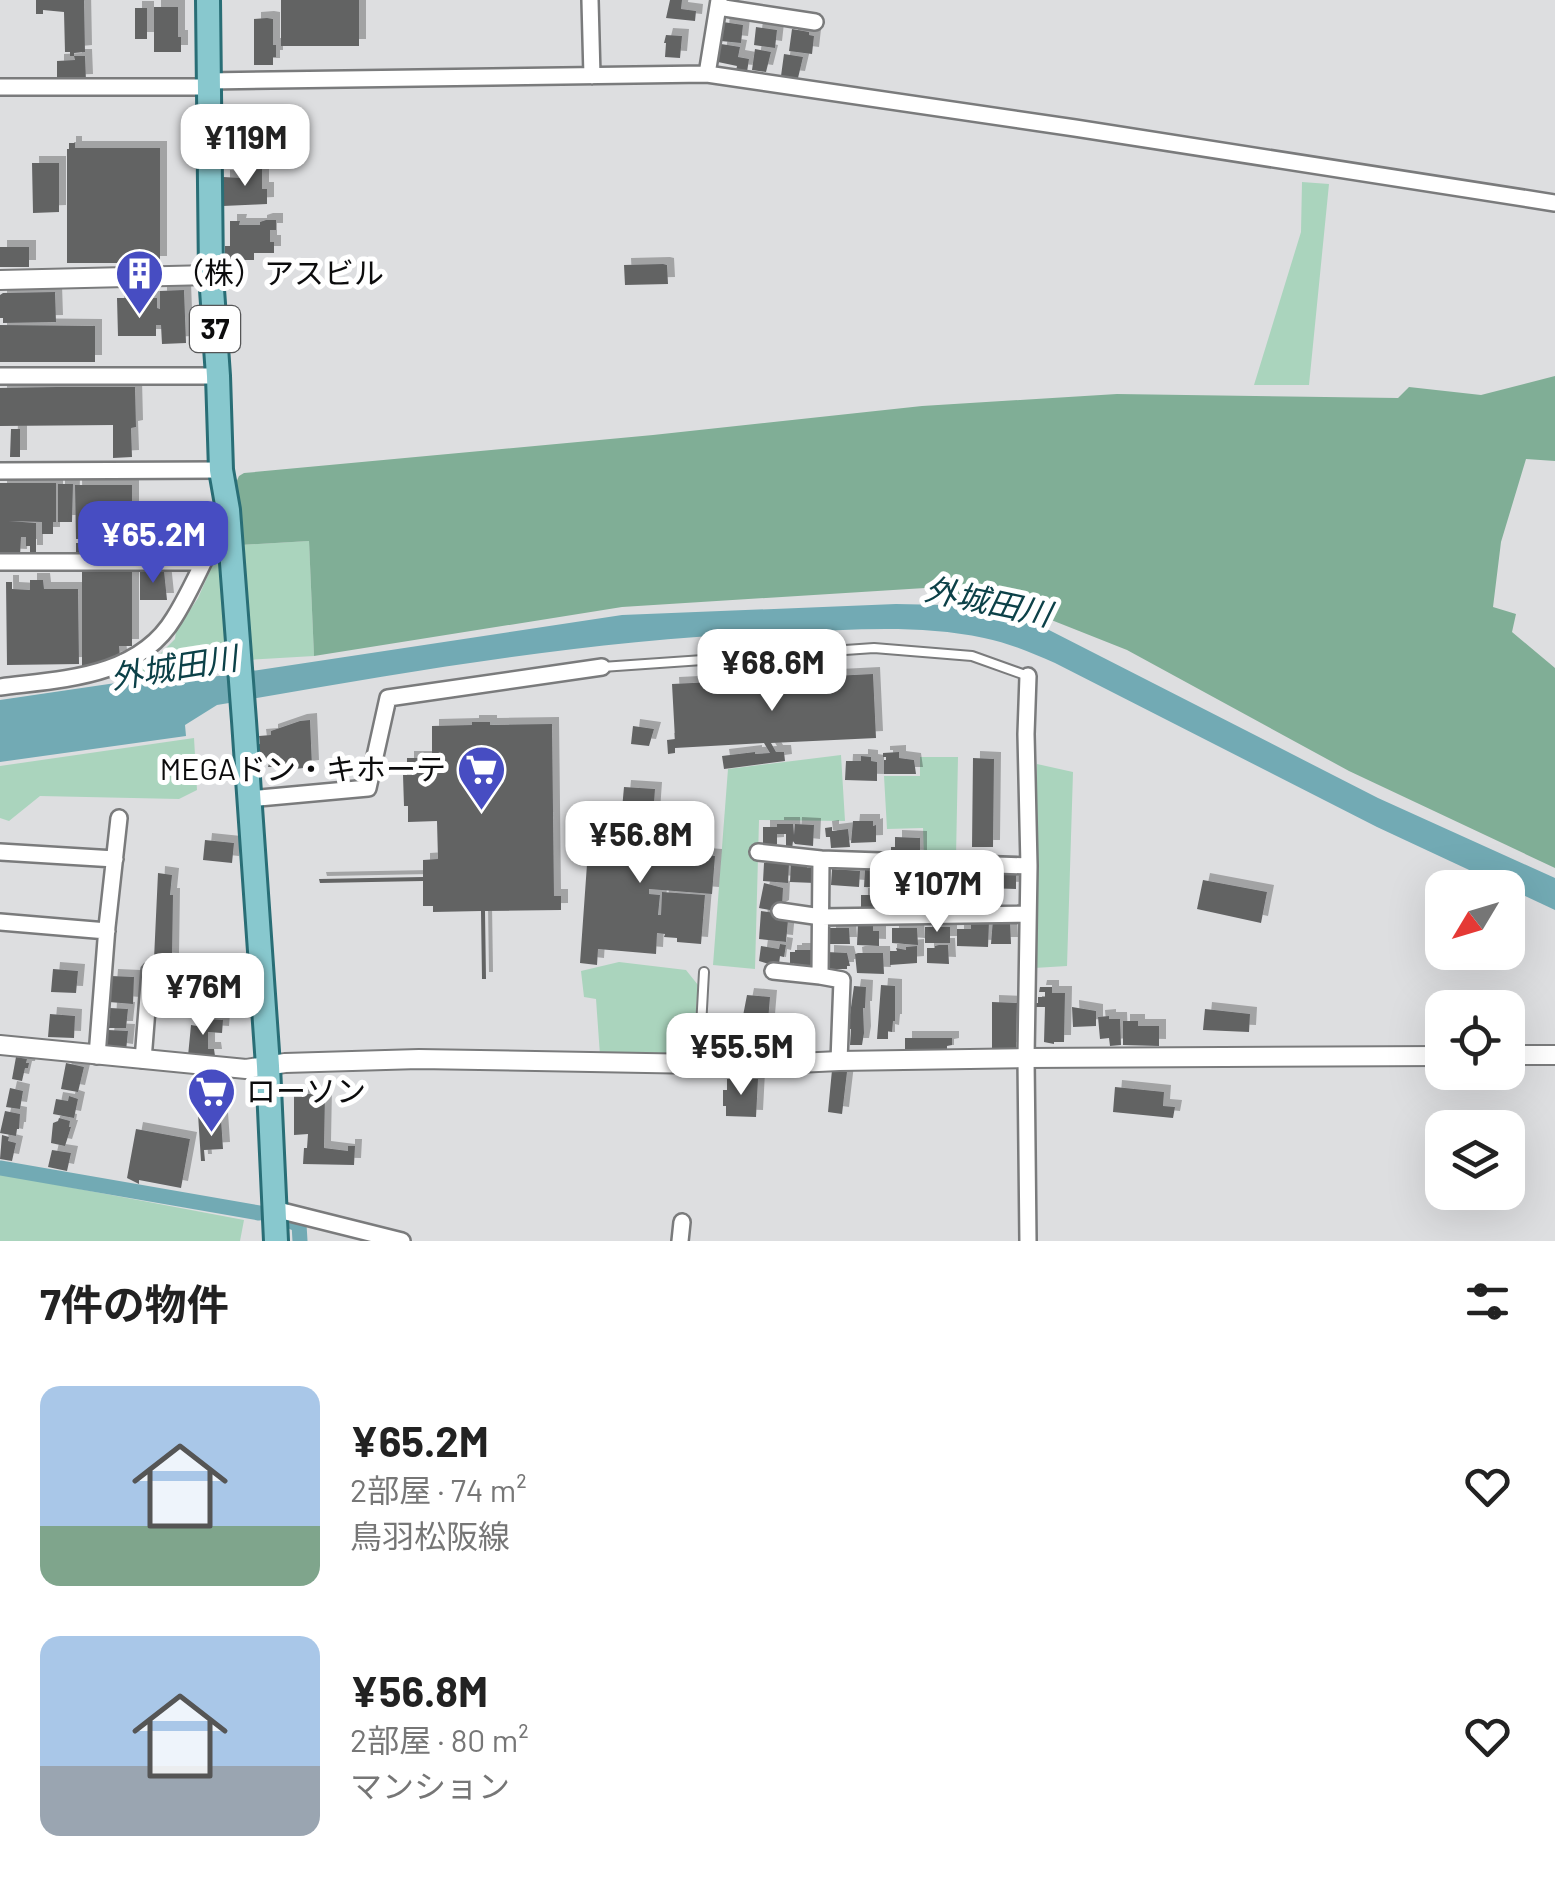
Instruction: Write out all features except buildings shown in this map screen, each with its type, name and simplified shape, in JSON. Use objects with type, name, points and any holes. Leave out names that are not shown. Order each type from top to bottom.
[{"type":"main road","name":"37","points":[[208,0],[211,274],[221,470],[228,510],[244,721],[276,1241]]},
{"type":"street","points":[[590,0],[592,76]]},
{"type":"street","points":[[788,17],[790,0]]},
{"type":"street","points":[[707,74],[718,4],[814,22]]},
{"type":"street","points":[[0,87],[707,74],[1555,203]]},
{"type":"street","points":[[0,280],[211,274]]},
{"type":"street","points":[[0,376],[218,376]]},
{"type":"street","points":[[0,471],[221,470]]},
{"type":"street","points":[[0,687],[90,674],[137,656],[160,637],[174,618],[228,510]]},
{"type":"street","points":[[0,562],[202,562]]},
{"type":"street","points":[[249,800],[368,788],[388,698],[602,667]]},
{"type":"street","points":[[1028,676],[1028,1241]]},
{"type":"street","points":[[97,1056],[120,818]]},
{"type":"street","points":[[0,852],[116,859]]},
{"type":"street","points":[[758,852],[821,859],[1029,866]]},
{"type":"street","points":[[820,976],[821,859]]},
{"type":"street","points":[[780,912],[821,917],[1028,914]]},
{"type":"street","points":[[0,922],[107,931]]},
{"type":"street","points":[[143,1060],[150,971]]},
{"type":"street","points":[[773,971],[842,980],[839,1061]]},
{"type":"street","points":[[0,1045],[246,1069],[285,1063],[419,1059],[756,1065],[1026,1058],[1425,1056]]},
{"type":"street","points":[[1525,1055],[1555,1054]]},
{"type":"street","points":[[274,1209],[402,1241]]},
{"type":"street","points":[[680,1241],[682,1222]]},
{"type":"lane","points":[[602,667],[874,648],[972,656],[1028,676]]},
{"type":"lane","points":[[699,1064],[704,972]]},
{"type":"green space","points":[[1302,182],[1329,184],[1309,385],[1254,385],[1301,232]]},
{"type":"green space","points":[[1555,376],[1555,461],[1526,459],[1501,542],[1493,607],[1516,614],[1512,632],[1555,668],[1555,868],[1349,771],[1127,650],[1011,604],[925,588],[622,607],[314,656],[309,541],[240,545],[234,487],[244,473],[922,406],[1117,394],[1398,398],[1409,387],[1481,395]]},
{"type":"green space","points":[[220,534],[230,656],[121,682],[156,658],[175,639],[213,564],[207,561]]},
{"type":"green space","points":[[309,541],[314,656],[247,660],[240,545]]},
{"type":"green space","points":[[194,738],[197,790],[179,799],[40,796],[9,821],[0,818],[0,766]]},
{"type":"green space","points":[[841,755],[845,821],[759,820],[755,969],[713,965],[728,769]]},
{"type":"green space","points":[[920,757],[958,757],[956,857],[924,857],[923,828],[887,829],[884,776],[920,776]]},
{"type":"green space","points":[[1037,764],[1073,772],[1067,966],[1034,968]]},
{"type":"green space","points":[[619,962],[686,970],[698,985],[693,1047],[684,1058],[600,1055],[596,999],[584,997],[581,971]]},
{"type":"green space","points":[[0,1174],[244,1220],[240,1241],[0,1241]]},
{"type":"water","points":[[945,605],[997,614],[1049,630],[1378,798],[1555,878],[1555,910],[1525,896],[1525,870],[1469,870],[1055,663],[993,640],[935,631],[861,629],[716,636],[501,658],[217,705],[185,725],[186,736],[0,762],[0,700],[177,674],[179,682],[622,615]]},
{"type":"waterway","points":[[0,1168],[259,1213]]},
{"type":"waterway","points":[[294,1223],[299,1224],[300,1241]]},
{"type":"place","name":"（株）アスビル","points":[[139,316]]},
{"type":"place","name":"MEGAドン・キホーテ","points":[[481,812]]},
{"type":"place","name":"ローソン","points":[[211,1134]]},
{"type":"water label","name":"外城田川","points":[[988,602]]},
{"type":"water label","name":"外城田川","points":[[174,668]]}]
